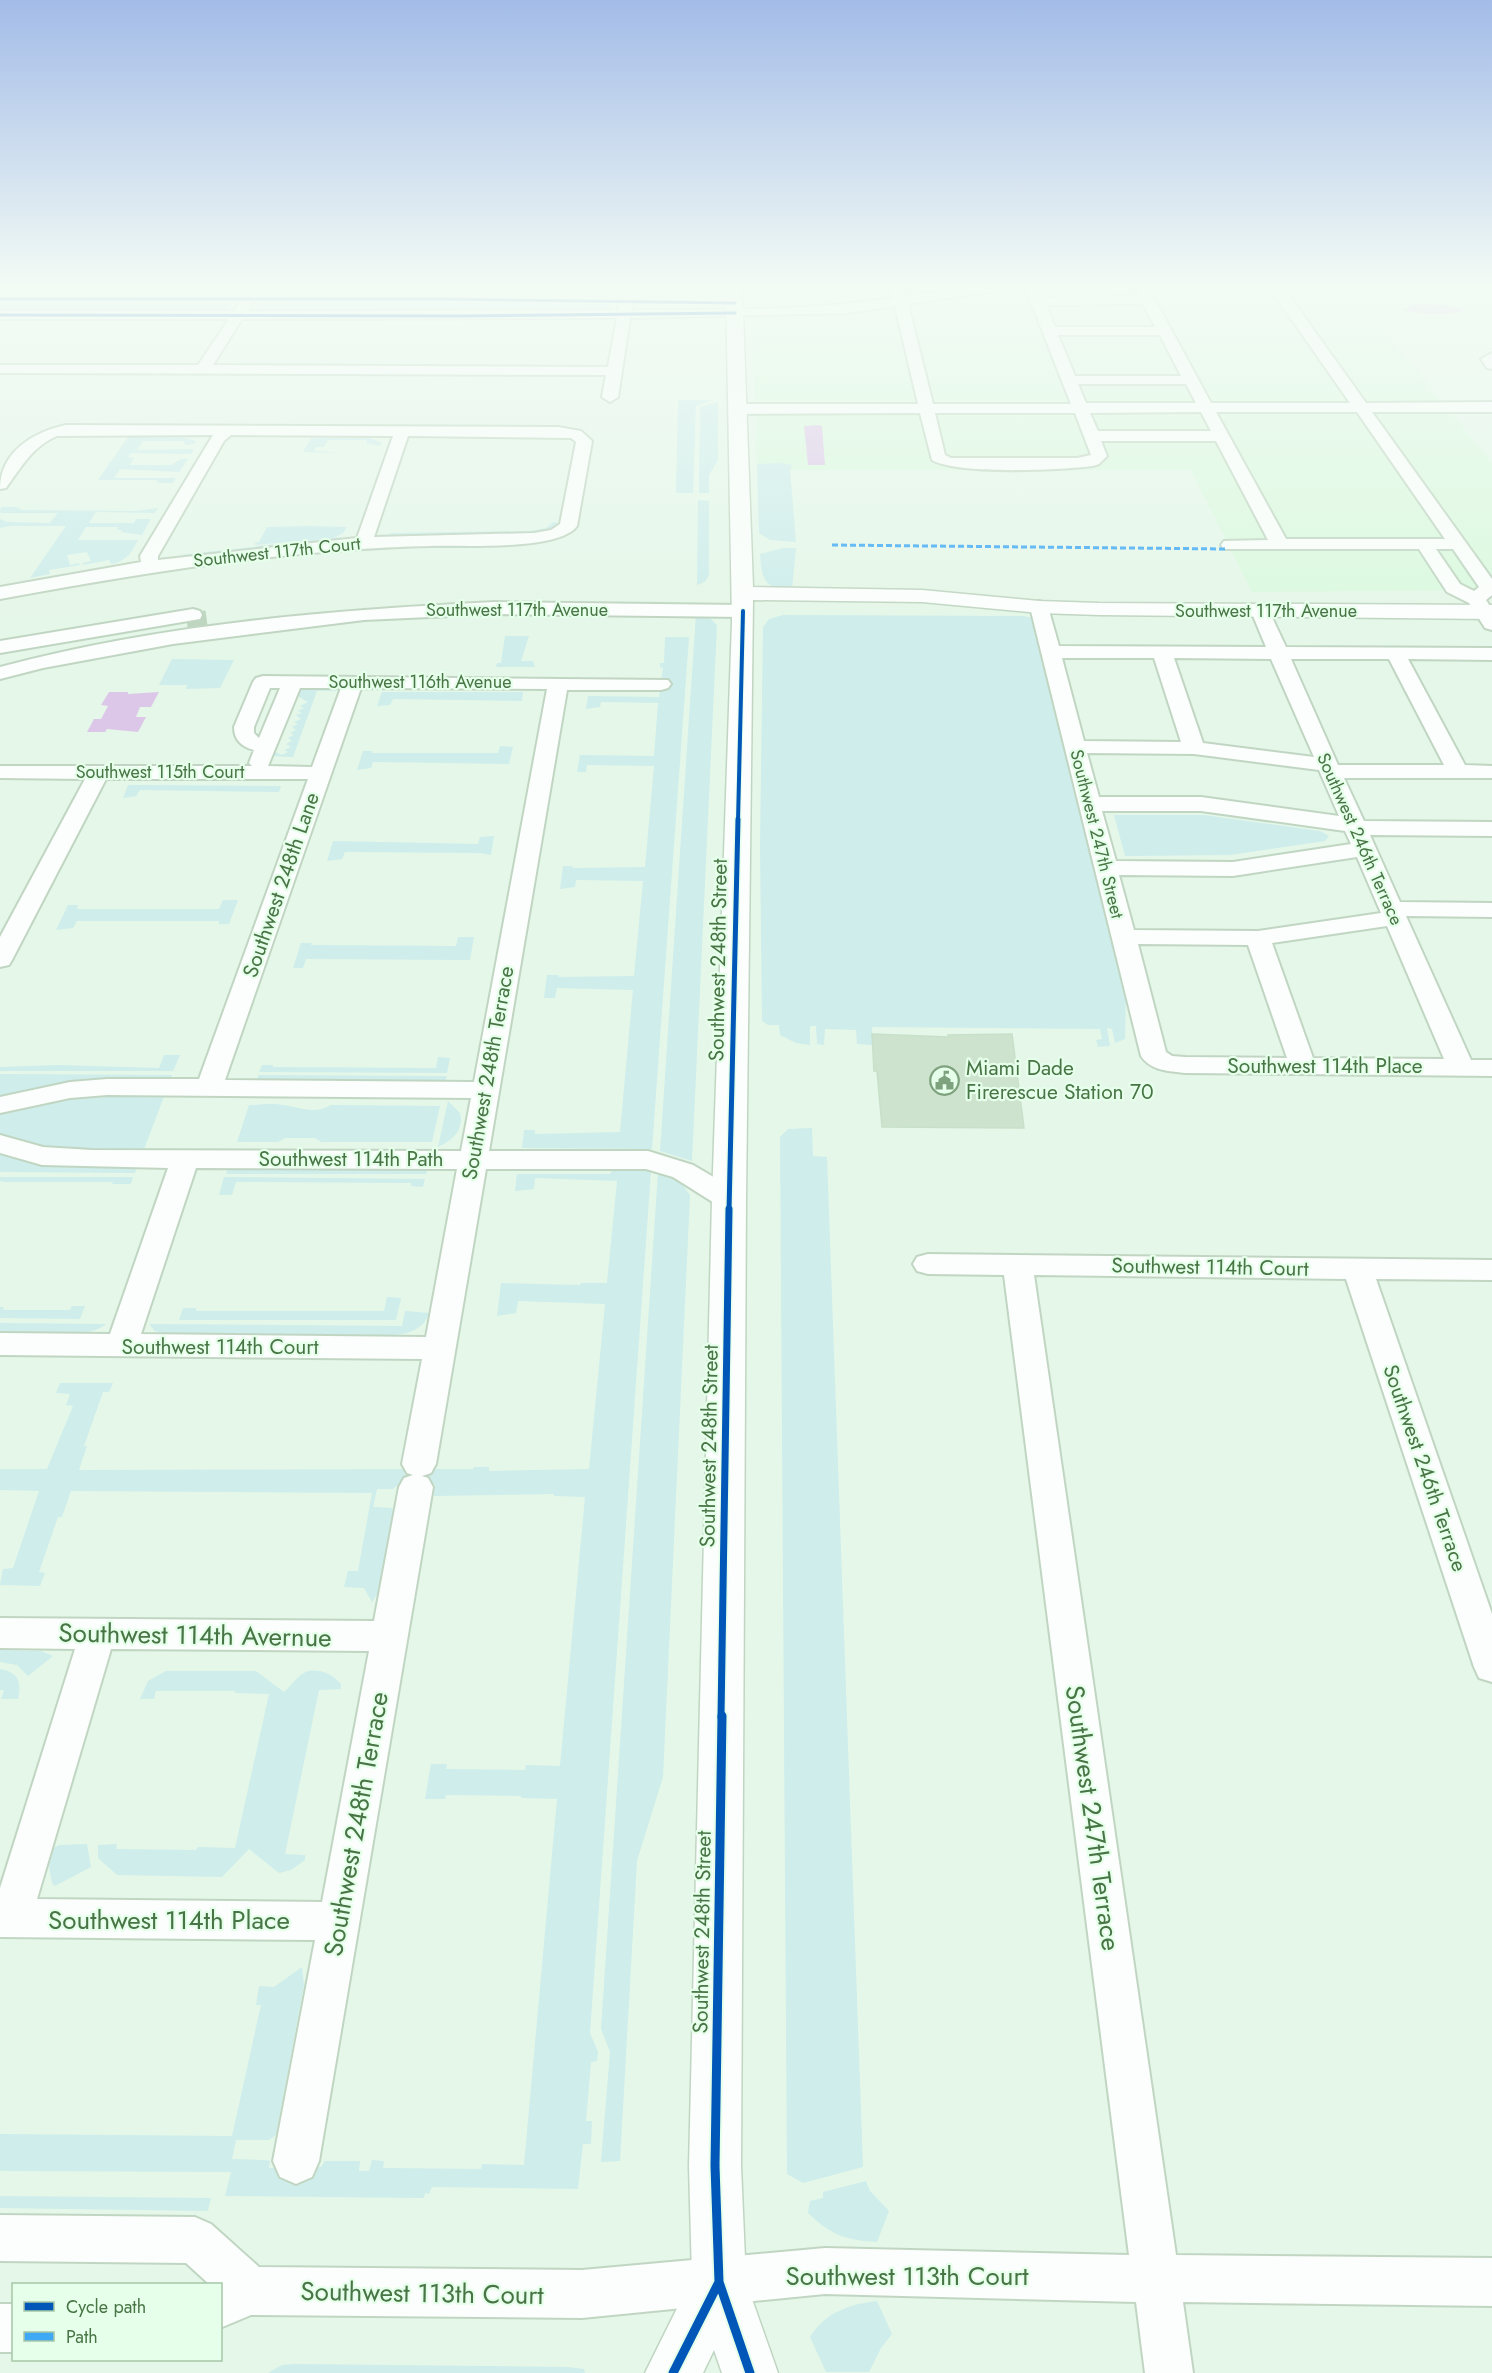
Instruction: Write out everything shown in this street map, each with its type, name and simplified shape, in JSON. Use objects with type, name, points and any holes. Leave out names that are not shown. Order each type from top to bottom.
[{"type":"street","name":"Southwest 248th Street","points":[[738,398],[743,602],[729,1199],[715,2166],[719,2282],[750,2373]]},
{"type":"street","points":[[923,398],[936,456],[947,462],[1077,463],[1096,459],[1099,454],[1077,398]]},
{"type":"street","points":[[1201,398],[1280,545]]},
{"type":"street","points":[[1355,398],[1489,588],[1487,609],[1453,588],[1424,544]]},
{"type":"street","points":[[738,409],[1492,407]]},
{"type":"street","points":[[0,484],[34,441],[43,435],[69,430],[402,432],[365,534],[366,542]]},
{"type":"street","points":[[150,566],[149,555],[218,439],[226,431]]},
{"type":"street","name":"Southwest 117th Court","points":[[0,592],[150,566],[366,542],[534,538],[556,534],[568,526],[584,443],[581,437],[558,432],[402,432]]},
{"type":"street","points":[[1092,436],[1221,436]]},
{"type":"street","points":[[1230,545],[1459,544]]},
{"type":"street","name":"Southwest 117th Avenue","points":[[88,632],[208,616],[283,610],[314,602],[516,594],[964,611],[1040,607],[1258,604],[1487,609]]},
{"type":"street","name":"Southwest 117th Avenue","points":[[0,673],[170,632],[435,609],[743,602]]},
{"type":"street","name":"Southwest 246th Terrace","points":[[1258,604],[1461,1068]]},
{"type":"street","name":"Southwest 247th Street","points":[[1040,607],[1152,1052],[1158,1060]]},
{"type":"street","points":[[0,647],[88,632],[170,632],[187,623]]},
{"type":"street","points":[[1051,652],[1492,654]]},
{"type":"street","points":[[1162,652],[1194,748]]},
{"type":"street","points":[[1395,653],[1458,772]]},
{"type":"street","name":"Southwest 116th Avenue","points":[[256,772],[292,682],[661,684]]},
{"type":"street","name":"Southwest 248th Lane","points":[[209,1088],[352,682]]},
{"type":"street","name":"Southwest 248th Terrace","points":[[296,2161],[558,683]]},
{"type":"street","points":[[1076,747],[1194,748],[1329,768],[1492,772]]},
{"type":"street","name":"Southwest 115th Court","points":[[0,772],[321,772]]},
{"type":"street","points":[[0,960],[99,772]]},
{"type":"street","points":[[1090,804],[1201,804],[1359,837],[1492,846]]},
{"type":"street","points":[[1106,868],[1233,869],[1359,837],[1492,829]]},
{"type":"street","points":[[1123,937],[1258,938],[1393,914],[1492,910]]},
{"type":"street","points":[[1258,938],[1303,1066]]},
{"type":"street","name":"Southwest 114th Place","points":[[1158,1060],[1185,1065],[1492,1068]]},
{"type":"street","points":[[0,1105],[83,1089],[486,1090]]},
{"type":"street","name":"Southwest 114th Path","points":[[0,1144],[52,1157],[648,1160],[683,1171],[729,1199]]},
{"type":"street","points":[[121,1346],[185,1159]]},
{"type":"street","name":"Southwest 114th Court","points":[[928,1264],[1492,1270]]},
{"type":"street","name":"Southwest 247th Terrace","points":[[1017,1264],[1169,2373]]},
{"type":"street","name":"Southwest 246th Terrace","points":[[1358,1269],[1492,1667]]},
{"type":"street","name":"Southwest 114th Court","points":[[0,1344],[440,1348]]},
{"type":"street","name":"Southwest 114th Avernue","points":[[0,1633],[389,1636]]},
{"type":"street","points":[[6,1918],[98,1633]]},
{"type":"street","name":"Southwest 114th Place","points":[[6,1918],[338,1921]]},
{"type":"street","name":"Southwest 113th Court","points":[[0,2238],[195,2240],[235,2297],[582,2294],[825,2271],[1492,2282]]},
{"type":"street","name":"Southwest 248th Street","points":[[673,2373],[719,2282]]},
{"type":"shaded area","points":[[754,398],[1439,398],[1492,463],[1492,590],[1252,592],[1191,470],[790,470],[793,466],[787,464],[757,464]]},
{"type":"shaded area","points":[[678,400],[713,400],[696,406],[693,493],[676,493]]},
{"type":"shaded area","points":[[718,402],[718,460],[709,475],[709,493],[699,493],[700,407]]},
{"type":"shaded area","points":[[804,426],[822,426],[825,465],[808,465]]},
{"type":"shaded area","points":[[128,437],[176,437],[197,443],[186,445],[184,441],[143,441],[137,450],[194,449],[191,454],[131,453],[128,457],[134,458],[130,465],[171,465],[181,459],[188,459],[179,472],[120,469],[114,478],[176,478],[173,483],[159,483],[156,480],[98,480]]},
{"type":"shaded area","points":[[311,438],[370,438],[382,443],[380,446],[366,443],[367,440],[328,440],[324,447],[316,447],[315,451],[339,453],[303,452]]},
{"type":"shaded area","points":[[757,464],[793,465],[790,470],[796,542],[770,540],[759,533]]},
{"type":"shaded area","points":[[698,500],[709,501],[709,575],[705,582],[697,585]]},
{"type":"shaded area","points":[[1,507],[16,507],[22,510],[136,511],[158,508],[155,513],[96,512],[89,523],[134,523],[136,519],[151,519],[142,535],[121,532],[122,530],[117,530],[118,527],[86,527],[78,540],[138,540],[125,559],[111,564],[109,560],[83,565],[91,561],[87,552],[67,555],[70,565],[79,563],[80,565],[49,570],[50,574],[30,578],[66,526],[0,528],[0,519],[8,522],[50,523],[58,513],[0,513]]},
{"type":"shaded area","points":[[553,522],[559,523],[551,530],[540,533],[387,535],[392,533],[530,531],[546,528]]},
{"type":"shaded area","points":[[267,527],[347,527],[343,533],[333,538],[255,545]]},
{"type":"shaded area","points":[[340,537],[344,539],[196,556],[179,555]]},
{"type":"shaded area","points":[[783,548],[796,548],[792,589],[770,585],[762,570],[760,554]]},
{"type":"shaded area","points":[[696,614],[711,619],[717,625],[692,1161],[660,1151]]},
{"type":"shaded area","points":[[783,615],[1023,616],[1033,618],[1126,988],[1125,1039],[1115,1043],[1112,1029],[1107,1028],[1110,1046],[1096,1047],[1098,1046],[1096,1040],[1102,1039],[1100,1029],[872,1027],[873,1045],[857,1044],[856,1030],[825,1029],[824,1045],[817,1044],[816,1026],[810,1026],[810,1045],[796,1043],[780,1035],[779,1025],[768,1025],[762,1021],[760,846],[763,627],[769,619]]},
{"type":"shaded area","points":[[505,636],[529,636],[521,661],[533,661],[535,667],[496,667],[497,663],[501,663]]},
{"type":"shaded area","points":[[665,637],[689,637],[652,1149],[522,1148],[524,1130],[535,1130],[535,1134],[620,1132],[633,990],[557,988],[555,998],[544,998],[547,975],[558,975],[559,977],[634,976],[643,881],[576,880],[575,887],[560,889],[563,866],[573,868],[645,867],[654,766],[587,765],[586,772],[577,772],[580,755],[654,756],[658,703],[601,702],[600,707],[586,709],[588,696],[659,697],[663,668],[660,667],[660,663],[664,663]]},
{"type":"shaded area","points":[[172,659],[234,660],[220,688],[186,689],[187,685],[159,685]]},
{"type":"shaded area","points":[[302,687],[332,687],[337,691],[317,691],[293,757],[269,756],[273,751],[282,755],[288,752],[284,750],[291,747],[286,744],[292,741],[288,738],[294,735],[290,733],[296,730],[292,727],[298,724],[294,722],[301,719],[296,715],[302,713],[298,711],[304,708],[300,706],[308,702],[294,694]]},
{"type":"shaded area","points":[[109,692],[128,692],[128,694],[159,692],[151,707],[140,707],[136,717],[146,717],[138,732],[107,729],[105,732],[87,732],[94,719],[101,719],[108,706],[101,705]]},
{"type":"shaded area","points":[[382,692],[523,692],[522,701],[393,699],[390,705],[377,706]]},
{"type":"shaded area","points":[[500,746],[513,747],[509,764],[373,762],[371,768],[357,770],[363,751],[372,751],[372,753],[498,753]]},
{"type":"shaded area","points":[[128,785],[281,786],[279,792],[140,790],[136,796],[123,798]]},
{"type":"shaded area","points":[[1114,815],[1204,815],[1320,831],[1329,836],[1325,841],[1230,855],[1125,856]]},
{"type":"shaded area","points":[[494,836],[491,855],[345,852],[342,859],[327,861],[333,841],[478,844],[480,837]]},
{"type":"shaded area","points":[[223,900],[238,900],[229,924],[219,924],[219,921],[77,921],[73,928],[56,930],[68,905],[78,905],[77,909],[219,909]]},
{"type":"shaded area","points":[[458,937],[474,937],[470,960],[306,959],[303,968],[293,968],[301,943],[312,943],[311,945],[456,946]]},
{"type":"shaded area","points":[[164,1055],[180,1055],[173,1071],[0,1071],[0,1067],[59,1065],[159,1068]]},
{"type":"shaded area","points":[[438,1057],[450,1058],[447,1073],[259,1072],[262,1065],[273,1065],[273,1067],[436,1068]]},
{"type":"shaded area","points":[[0,1074],[172,1075],[170,1080],[0,1097]]},
{"type":"shaded area","points":[[259,1075],[447,1076],[445,1082],[256,1080]]},
{"type":"shaded area","points":[[165,1094],[143,1152],[80,1152],[40,1148],[0,1135],[0,1111],[75,1096]]},
{"type":"shaded area","points":[[448,1101],[460,1113],[459,1129],[453,1138],[438,1147]]},
{"type":"shaded area","points":[[279,1104],[313,1110],[331,1105],[440,1106],[432,1142],[321,1142],[315,1138],[285,1138],[278,1142],[237,1142],[249,1105]]},
{"type":"shaded area","points":[[812,1128],[813,1156],[827,1157],[863,2167],[803,2183],[787,2174],[780,1137],[788,1129]]},
{"type":"shaded area","points":[[0,1153],[50,1165],[137,1167],[135,1173],[0,1172]]},
{"type":"shaded area","points":[[229,1166],[428,1168],[426,1174],[226,1174]]},
{"type":"shaded area","points":[[613,1168],[651,1171],[590,2033],[598,2052],[597,2061],[591,2062],[586,2121],[592,2121],[591,2144],[583,2144],[578,2189],[432,2187],[429,2194],[425,2193],[424,2198],[225,2196],[231,2172],[0,2171],[0,2134],[232,2136],[261,2005],[256,2005],[259,1986],[274,1987],[302,1967],[304,1985],[276,2135],[269,2140],[236,2140],[232,2159],[270,2161],[269,2168],[321,2167],[325,2161],[360,2161],[359,2171],[369,2171],[372,2160],[384,2161],[383,2168],[481,2169],[482,2164],[524,2165],[557,1799],[446,1795],[445,1799],[425,1799],[431,1764],[447,1764],[446,1769],[525,1770],[526,1765],[560,1766],[585,1497],[554,1496],[554,1494],[434,1496],[435,1484],[399,1484],[393,1489],[377,1489],[373,1507],[392,1508],[393,1511],[378,1593],[372,1602],[364,1588],[344,1587],[348,1571],[358,1571],[372,1493],[71,1491],[62,1517],[58,1517],[39,1572],[45,1573],[40,1586],[0,1585],[3,1569],[13,1568],[39,1491],[0,1490],[0,1469],[47,1469],[73,1406],[66,1405],[70,1394],[56,1393],[60,1383],[113,1383],[109,1392],[103,1392],[84,1446],[87,1446],[79,1470],[473,1469],[474,1467],[489,1467],[489,1471],[589,1469],[605,1304],[518,1301],[516,1313],[497,1316],[501,1283],[580,1285],[581,1283],[607,1283],[617,1181],[535,1178],[534,1189],[515,1191],[517,1174],[610,1174]]},
{"type":"shaded area","points":[[658,1172],[681,1183],[690,1195],[663,1777],[637,1861],[620,2161],[601,2162],[610,2052],[601,2029]]},
{"type":"shaded area","points":[[0,1177],[133,1177],[131,1184],[112,1184],[113,1182],[5,1182],[0,1181]]},
{"type":"shaded area","points":[[224,1177],[425,1179],[423,1187],[411,1186],[411,1183],[236,1182],[232,1195],[219,1195]]},
{"type":"shaded area","points":[[387,1297],[401,1298],[396,1320],[179,1320],[183,1308],[196,1308],[196,1311],[384,1311]]},
{"type":"shaded area","points":[[72,1306],[85,1306],[80,1319],[0,1318],[0,1307],[4,1307],[3,1310],[70,1310]]},
{"type":"shaded area","points":[[405,1311],[429,1313],[420,1327],[393,1335],[165,1334],[155,1331],[149,1324],[402,1326]]},
{"type":"shaded area","points":[[0,1323],[106,1324],[85,1333],[56,1335],[0,1333]]},
{"type":"shaded area","points":[[0,1650],[41,1651],[53,1656],[28,1676],[17,1665],[0,1662]]},
{"type":"shaded area","points":[[0,1669],[15,1675],[19,1683],[18,1699],[1,1699],[4,1690],[0,1690]]},
{"type":"shaded area","points":[[316,1670],[334,1678],[341,1684],[341,1689],[319,1690],[285,1854],[305,1855],[305,1860],[291,1870],[279,1873],[249,1849],[222,1877],[117,1875],[98,1858],[98,1845],[117,1844],[116,1849],[235,1848],[269,1694],[235,1693],[235,1691],[156,1691],[154,1699],[140,1699],[148,1681],[166,1671],[256,1671],[284,1692],[300,1676]]},
{"type":"shaded area","points":[[87,1844],[91,1867],[55,1886],[52,1883],[49,1867],[53,1848],[59,1845]]},
{"type":"shaded area","points":[[866,2181],[870,2191],[889,2211],[877,2242],[856,2240],[839,2235],[824,2227],[808,2213],[810,2201],[823,2198],[823,2192]]},
{"type":"shaded area","points":[[0,2196],[211,2198],[208,2211],[0,2208]]},
{"type":"shaded area","points":[[877,2301],[892,2334],[881,2348],[869,2372],[826,2372],[810,2337],[823,2322],[839,2311],[847,2307]]},
{"type":"shaded area","points":[[282,2365],[567,2367],[584,2369],[585,2373],[268,2373]]},
{"type":"building","name":"Miami Dade Firerescue Station 70","points":[[872,1034],[949,1037],[948,1035],[1012,1034],[1024,1128],[882,1127],[877,1071],[874,1071]]},
{"type":"tunnel","points":[[187,623],[209,620]]},
{"type":"marked path","points":[[832,545],[1228,549]]},
{"type":"cycle path","points":[[743,611],[729,1199],[715,2166],[719,2282],[750,2373]]},
{"type":"cycle path","points":[[673,2373],[719,2282]]},
{"type":"place","name":"Miami Dade Firerescue Station 70","points":[[945,1080]]}]
